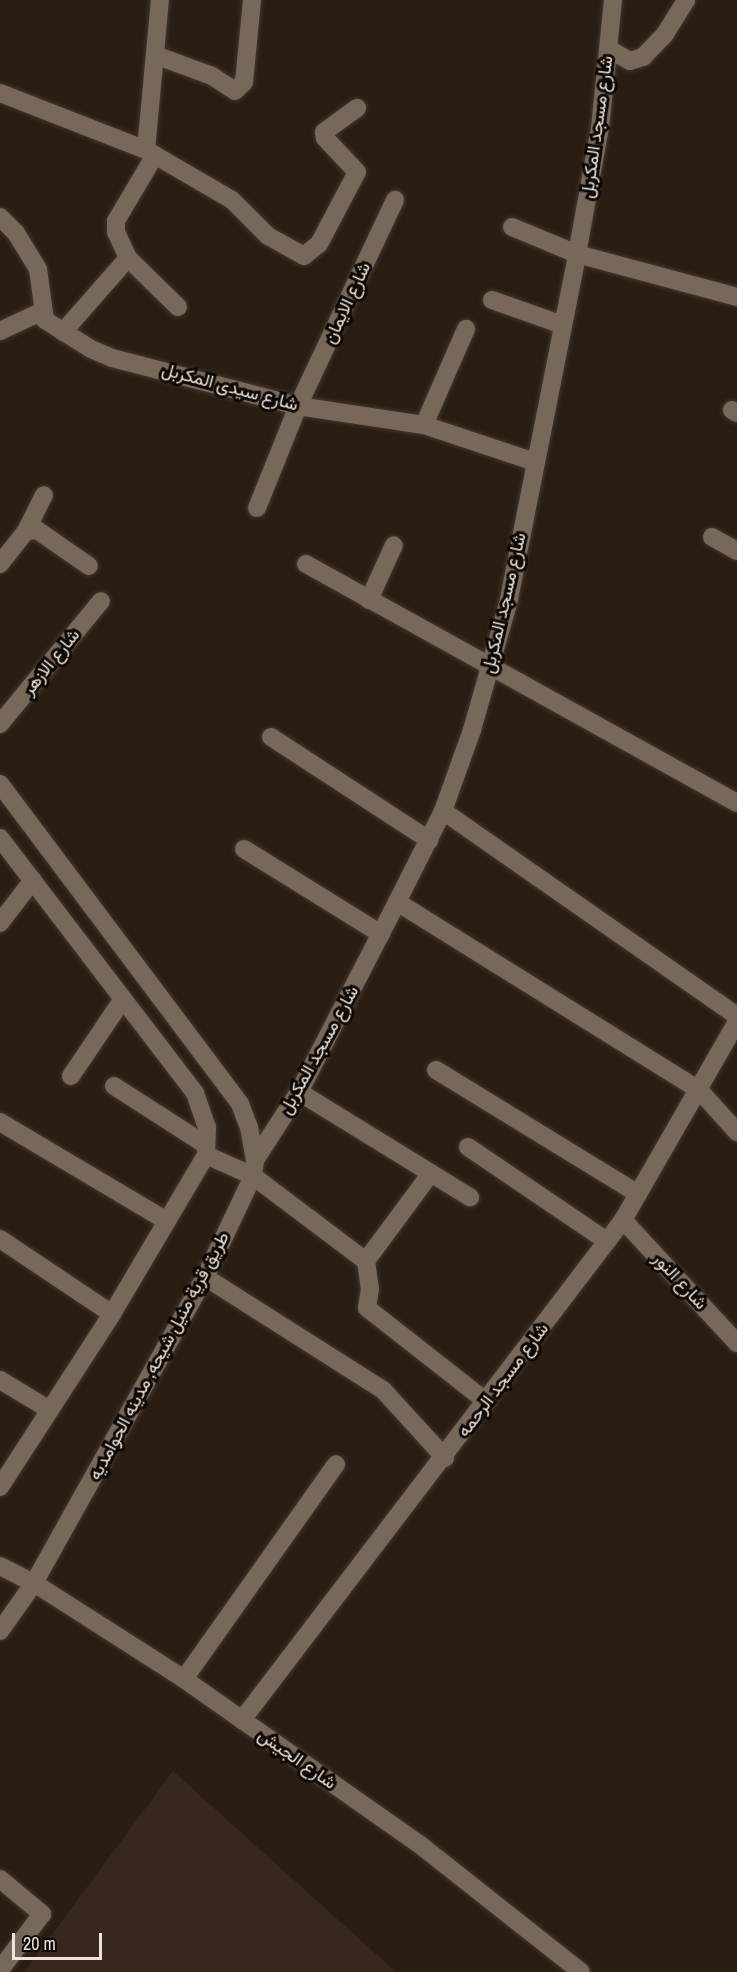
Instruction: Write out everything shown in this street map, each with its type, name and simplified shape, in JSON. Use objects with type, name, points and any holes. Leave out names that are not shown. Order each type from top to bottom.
[{"type":"street","points":[[160,0],[150,153],[116,221],[118,239],[128,258],[178,308]]},
{"type":"street","points":[[155,55],[212,76],[235,91],[244,82],[252,0]]},
{"type":"street","name":"شارع مسجد المكربل","points":[[249,1168],[299,1092],[429,840],[443,811],[490,669],[508,604],[577,254],[600,128],[613,0]]},
{"type":"street","points":[[609,49],[630,61],[643,57],[665,34],[686,0]]},
{"type":"street","points":[[0,93],[150,153],[232,200],[268,236],[304,256],[319,244],[357,172],[325,138],[324,132],[357,108]]},
{"type":"street","name":"شارع الايمان","points":[[257,508],[298,406],[395,200]]},
{"type":"street","points":[[0,217],[16,233],[38,269],[43,311],[0,331]]},
{"type":"street","points":[[512,227],[577,254],[737,297]]},
{"type":"street","points":[[63,332],[128,258]]},
{"type":"street","points":[[492,300],[563,325]]},
{"type":"street","name":"شارع سيدى المكربل","points":[[43,311],[45,320],[112,358],[298,406],[424,425],[535,462]]},
{"type":"street","points":[[424,425],[466,329]]},
{"type":"street","points":[[0,564],[26,531],[44,495]]},
{"type":"street","points":[[26,531],[37,530],[89,566]]},
{"type":"street","points":[[712,537],[737,551]]},
{"type":"street","points":[[369,600],[394,544]]},
{"type":"street","points":[[306,564],[490,669],[737,803]]},
{"type":"street","name":"شارع الازهر","points":[[0,724],[101,601]]},
{"type":"street","points":[[271,737],[429,840]]},
{"type":"street","points":[[0,784],[240,1104],[249,1126],[249,1168]]},
{"type":"street","points":[[443,811],[736,1028]]},
{"type":"street","points":[[0,838],[195,1093],[203,1109],[211,1153],[167,1221],[112,1314],[0,1487]]},
{"type":"street","points":[[244,849],[381,934]]},
{"type":"street","points":[[0,923],[33,880]]},
{"type":"street","points":[[398,902],[699,1090],[737,1132]]},
{"type":"street","points":[[71,1076],[123,999]]},
{"type":"street","name":"شارع مسجد الرحمه","points":[[243,1720],[445,1458],[623,1220],[736,1028]]},
{"type":"street","points":[[436,1070],[638,1194]]},
{"type":"street","points":[[114,1086],[211,1153],[249,1168],[366,1262],[370,1289],[367,1308],[371,1314],[487,1402]]},
{"type":"street","points":[[299,1092],[470,1197]]},
{"type":"street","points":[[0,1122],[167,1221]]},
{"type":"street","points":[[468,1147],[607,1241]]},
{"type":"street","name":"طريق قرية منيل شيحه, مدينه الحوامديه","points":[[0,1631],[34,1583],[206,1277],[249,1168]]},
{"type":"street","points":[[366,1262],[431,1173]]},
{"type":"street","name":"شارع النور","points":[[623,1220],[737,1343]]},
{"type":"street","points":[[0,1239],[112,1314]]},
{"type":"street","points":[[206,1277],[383,1389],[445,1458]]},
{"type":"street","points":[[0,1380],[50,1410]]},
{"type":"street","points":[[184,1679],[336,1464]]},
{"type":"street","name":"شارع الجيش","points":[[0,1566],[34,1583],[184,1679],[243,1720],[419,1844],[581,1972]]},
{"type":"street","points":[[0,1879],[42,1914],[0,1970]]},
{"type":"shaded area","points":[[173,1771],[396,1972],[24,1972]]}]
